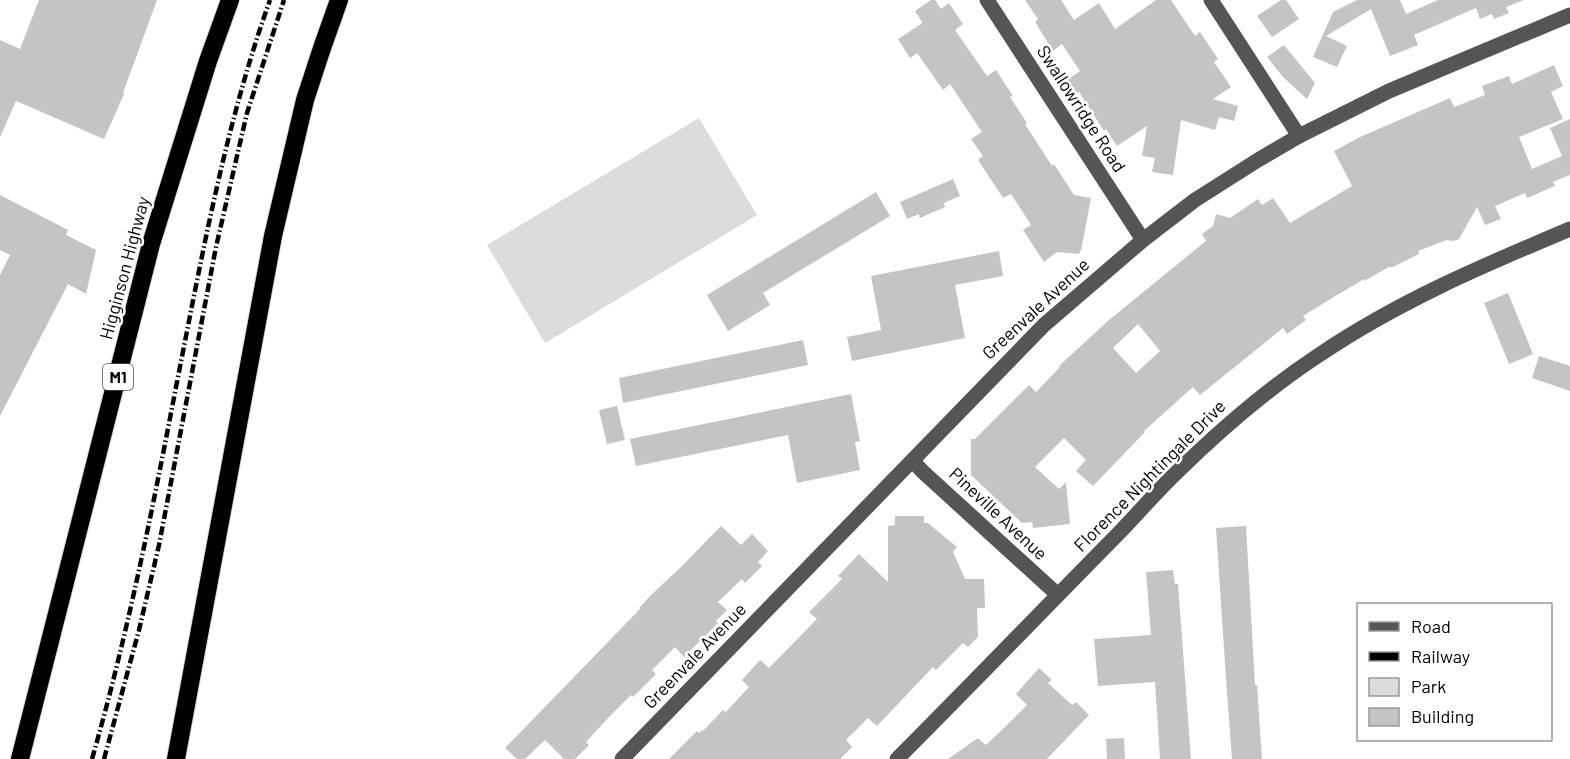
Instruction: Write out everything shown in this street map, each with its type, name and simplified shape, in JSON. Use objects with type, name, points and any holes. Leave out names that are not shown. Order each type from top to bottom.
[{"type":"highway","name":"Higginson Highway","points":[[20,759],[151,244],[208,61],[230,0]]},
{"type":"highway","points":[[176,759],[273,236],[305,100],[339,0]]},
{"type":"street","name":"Swallowridge Road","points":[[987,0],[1143,240]]},
{"type":"street","points":[[1211,0],[1299,136]]},
{"type":"street","name":"Greenvale Avenue","points":[[622,759],[1044,325],[1143,240],[1195,200],[1299,136],[1389,91],[1570,15]]},
{"type":"street","name":"Florence Nightingale Drive","points":[[897,759],[1175,474],[1232,420],[1317,356],[1371,322],[1422,294],[1570,229]]},
{"type":"street","name":"Pineville Avenue","points":[[913,460],[922,471],[1058,595]]},
{"type":"green space","points":[[699,118],[757,215],[545,343],[487,245]]},
{"type":"building","points":[[39,0],[157,0],[124,94],[104,139],[16,101],[0,137],[0,40],[20,49]]},
{"type":"building","points":[[931,0],[935,0],[941,9],[949,3],[963,24],[955,30],[987,76],[996,70],[1013,96],[1010,97],[1027,123],[1025,124],[1052,166],[1054,164],[1074,195],[1091,198],[1079,254],[1057,252],[1044,262],[1023,230],[1031,225],[1011,194],[1003,198],[978,160],[983,156],[971,139],[982,132],[950,84],[943,90],[917,53],[910,58],[898,39],[921,24],[915,11]]},
{"type":"building","points":[[1025,0],[1061,0],[1074,20],[1099,3],[1115,29],[1156,0],[1171,0],[1195,36],[1200,32],[1218,59],[1214,62],[1231,87],[1213,99],[1238,106],[1234,121],[1219,117],[1215,130],[1181,120],[1173,175],[1152,172],[1155,158],[1142,156],[1147,126],[1117,146],[1106,129],[1104,131],[1079,92],[1075,94],[1066,81],[1080,71],[1062,44],[1053,51],[1035,22],[1038,19]]},
{"type":"building","points":[[1281,0],[1286,0],[1299,19],[1272,37],[1257,16]]},
{"type":"building","points":[[1357,0],[1400,0],[1406,14],[1438,0],[1524,0],[1506,7],[1509,13],[1494,19],[1492,14],[1480,19],[1476,8],[1414,35],[1418,45],[1390,56],[1371,9],[1326,36],[1347,46],[1337,67],[1313,57],[1333,12]]},
{"type":"building","points":[[1284,45],[1315,83],[1307,99],[1283,77],[1267,57]]},
{"type":"building","points":[[1554,65],[1563,86],[1551,92],[1563,119],[1519,137],[1532,169],[1562,156],[1550,128],[1570,119],[1570,176],[1553,182],[1555,186],[1527,198],[1525,193],[1495,206],[1501,219],[1485,225],[1477,207],[1459,239],[1447,240],[1418,251],[1419,254],[1364,281],[1364,279],[1303,316],[1306,320],[1287,334],[1283,328],[1200,395],[1193,387],[1144,431],[1093,486],[1076,471],[1086,460],[1064,438],[1035,467],[1059,489],[1066,482],[1070,524],[1033,528],[1032,522],[1022,523],[971,475],[971,439],[975,439],[1029,385],[1036,392],[1059,366],[1109,320],[1206,241],[1202,234],[1213,226],[1216,214],[1230,218],[1258,199],[1262,205],[1273,198],[1290,223],[1352,186],[1334,151],[1360,137],[1450,98],[1454,107],[1485,95],[1482,86],[1509,76],[1512,84]],"holes":[[[1138,324],[1160,351],[1136,373],[1113,348]]]},
{"type":"building","points":[[953,179],[960,196],[944,203],[945,207],[920,218],[919,214],[907,219],[900,202]]},
{"type":"building","points":[[876,192],[890,216],[763,293],[770,305],[728,331],[707,295]]},
{"type":"building","points":[[0,195],[68,230],[66,235],[96,250],[86,294],[68,284],[0,416],[0,275],[10,255],[0,250]]},
{"type":"building","points":[[999,251],[1003,276],[955,285],[965,338],[852,361],[847,337],[881,330],[871,276]]},
{"type":"building","points":[[1508,293],[1533,354],[1509,364],[1484,303]]},
{"type":"building","points":[[803,340],[808,365],[623,403],[619,378]]},
{"type":"building","points":[[1539,356],[1570,366],[1570,391],[1532,378]]},
{"type":"building","points":[[851,394],[860,441],[855,442],[860,470],[797,483],[788,435],[636,466],[630,439]]},
{"type":"building","points":[[617,406],[625,440],[607,444],[599,410]]},
{"type":"building","points":[[895,516],[924,516],[924,523],[928,523],[957,547],[953,552],[965,579],[984,579],[985,608],[977,608],[978,637],[968,647],[963,643],[936,670],[933,667],[877,726],[868,718],[846,740],[852,747],[840,759],[669,759],[697,731],[699,733],[703,731],[723,710],[726,712],[749,687],[742,680],[760,660],[769,668],[817,619],[809,612],[842,579],[838,576],[859,554],[888,582],[888,526],[895,525]]},
{"type":"building","points":[[721,526],[741,545],[752,534],[768,551],[758,562],[762,566],[745,583],[742,579],[718,602],[727,610],[716,621],[718,623],[684,657],[675,647],[652,670],[656,674],[609,717],[586,742],[589,745],[575,759],[564,759],[545,740],[525,759],[517,759],[505,748],[652,594]]},
{"type":"building","points":[[1246,526],[1255,685],[1257,685],[1262,759],[1232,759],[1226,679],[1216,528]]},
{"type":"building","points":[[1173,570],[1175,584],[1178,584],[1191,759],[1160,759],[1155,682],[1098,686],[1094,639],[1151,635],[1146,572]]},
{"type":"building","points":[[1039,668],[1052,680],[1048,683],[1072,705],[1076,702],[1089,715],[1047,759],[948,759],[978,738],[986,745],[1027,705],[1016,694]]},
{"type":"building","points":[[1124,738],[1125,759],[1107,759],[1106,739]]},
{"type":"railway","points":[[92,759],[117,667],[138,574],[195,289],[227,143],[270,0]]},
{"type":"railway","points":[[104,759],[159,545],[216,247],[247,113],[284,0]]}]
